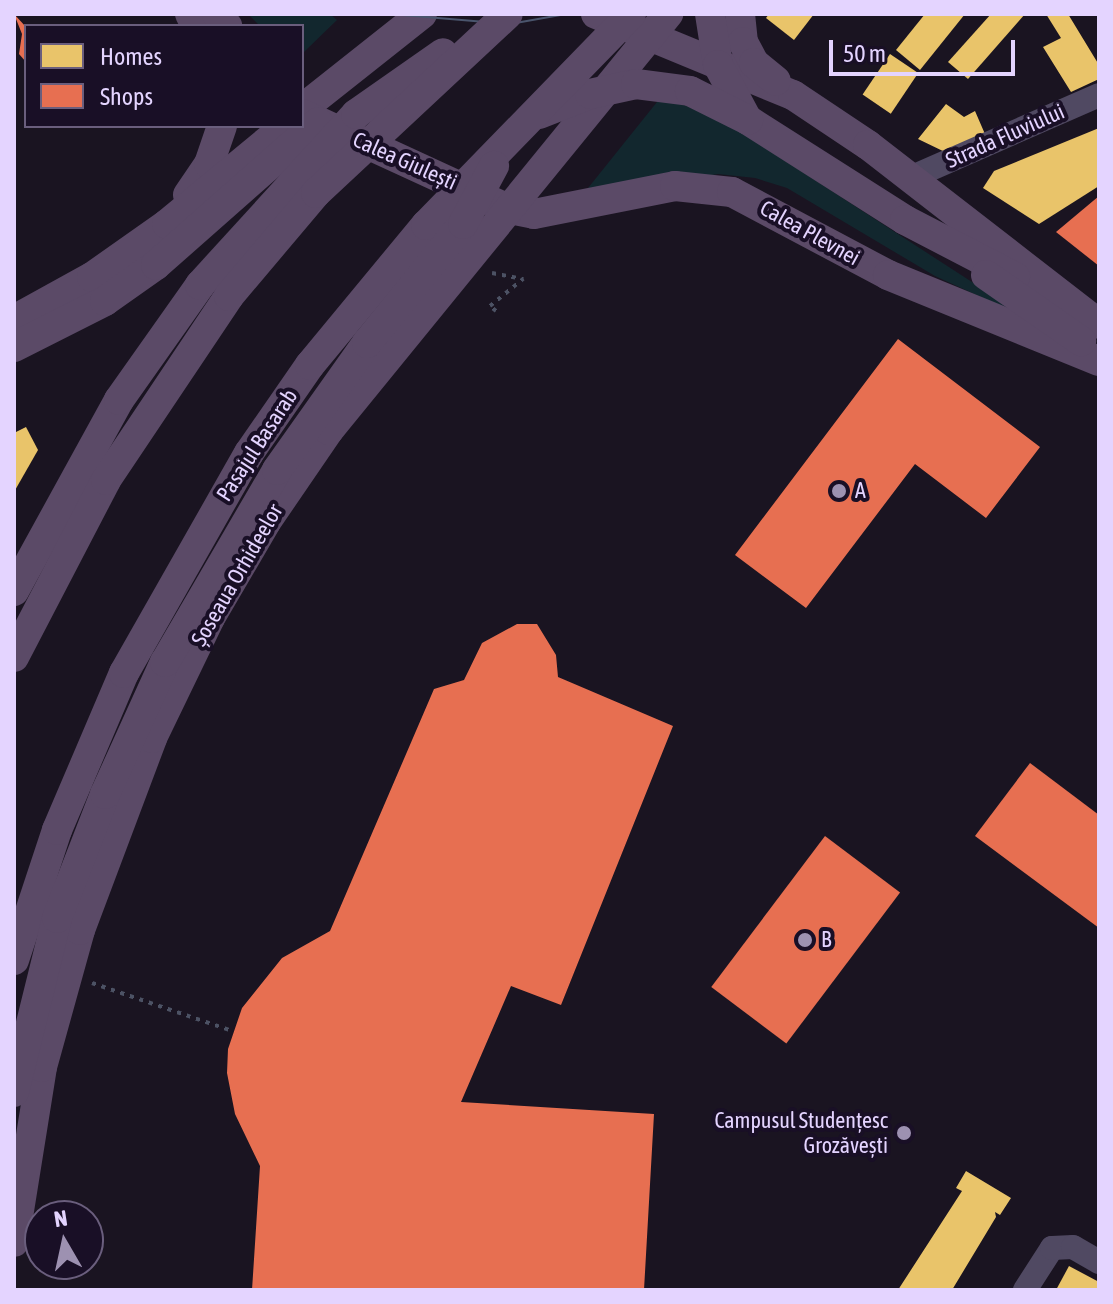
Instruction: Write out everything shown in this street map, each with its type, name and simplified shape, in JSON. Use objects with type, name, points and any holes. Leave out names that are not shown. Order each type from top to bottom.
[{"type":"main road","points":[[307,115],[422,14]]},
{"type":"main road","points":[[14,657],[106,480],[229,296],[316,193],[484,33],[508,14]]},
{"type":"main road","points":[[596,14],[649,21],[793,95]]},
{"type":"main road","points":[[710,14],[718,65],[748,120]]},
{"type":"main road","points":[[740,14],[743,42],[754,63],[793,95],[910,178],[1088,316]]},
{"type":"main road","name":"Pasajul Basarab","points":[[14,960],[87,754],[130,661],[208,519],[282,404],[359,302],[518,126],[649,21]]},
{"type":"main road","name":"Șoseaua Orhideelor","points":[[14,1242],[42,1067],[67,974],[103,861],[152,738],[239,567],[329,430],[509,209],[649,21]]},
{"type":"main road","points":[[14,591],[119,400],[248,227],[356,114],[393,84],[484,33]]},
{"type":"main road","points":[[14,1092],[57,918],[105,794],[165,662],[277,470],[367,343],[463,224],[518,126],[590,94],[636,84],[690,91],[748,120],[905,220],[1099,353]]},
{"type":"main road","name":"Calea Giulești","points":[[307,115],[509,209]]},
{"type":"main road","points":[[167,224],[209,164],[221,128]]},
{"type":"main road","points":[[14,320],[92,277],[167,224],[283,128]]},
{"type":"main road","points":[[14,347],[105,301],[156,265],[294,128]]},
{"type":"main road","name":"Calea Plevnei","points":[[509,209],[556,214],[675,186],[732,192],[888,275],[1099,361]]},
{"type":"main road","points":[[905,220],[1088,316]]},
{"type":"street","name":"Strada Fluviului","points":[[910,178],[1099,95]]},
{"type":"street","points":[[1025,1290],[1052,1248],[1073,1247],[1099,1262]]},
{"type":"path","points":[[496,311],[490,306],[523,279]]},
{"type":"path","points":[[67,974],[232,1031]]},
{"type":"shaded area","points":[[248,14],[330,14],[337,20],[304,52],[304,24],[258,24]]},
{"type":"shaded area","points":[[661,97],[716,116],[1029,319],[935,276],[787,188],[755,178],[718,174],[580,198]]},
{"type":"building: Homes","points":[[769,14],[814,14],[794,40],[766,18]]},
{"type":"building: Homes","points":[[925,14],[965,14],[920,70],[896,50]]},
{"type":"building: Homes","points":[[991,14],[1025,14],[968,79],[948,62]]},
{"type":"building: Homes","points":[[1046,14],[1068,14],[1099,65],[1099,79],[1071,92],[1043,47],[1061,38]]},
{"type":"building: Homes","points":[[890,54],[918,73],[891,114],[863,95]]},
{"type":"building: Homes","points":[[946,104],[964,117],[975,111],[988,141],[947,153],[918,139]]},
{"type":"building: Homes","points":[[1099,128],[1099,186],[1039,224],[983,188],[994,171]]},
{"type":"building: Homes","points":[[26,427],[38,450],[14,492],[14,433]]},
{"type":"building: Homes","points":[[966,1171],[1011,1198],[1000,1215],[995,1212],[996,1217],[952,1290],[898,1290],[962,1191],[956,1188]]},
{"type":"building: Homes","points":[[1069,1266],[1099,1282],[1099,1290],[1056,1290]]},
{"type":"building: Shops","points":[[14,14],[24,25],[24,60],[19,54],[22,34]]},
{"type":"building: Shops","points":[[1099,196],[1099,266],[1056,232]]},
{"type":"building: Shops","name":"A","points":[[898,339],[1040,447],[986,518],[915,464],[806,608],[735,555]]},
{"type":"building: Shops","points":[[517,624],[537,624],[556,655],[558,677],[673,726],[561,1005],[511,986],[461,1102],[654,1114],[644,1290],[252,1290],[260,1166],[235,1114],[227,1073],[228,1049],[242,1008],[282,958],[330,931],[434,689],[464,680],[482,643]]},
{"type":"building: Shops","points":[[1030,763],[1099,815],[1099,928],[975,836]]},
{"type":"building: Shops","name":"B","points":[[825,836],[900,893],[786,1044],[711,987]]},
{"type":"tram line","points":[[390,14],[510,24],[566,14]]},
{"type":"place","name":"A","points":[[839,491]]},
{"type":"place","name":"B","points":[[805,940]]},
{"type":"place","name":"Campusul Studențesc Grozăvești","points":[[904,1133]]}]
